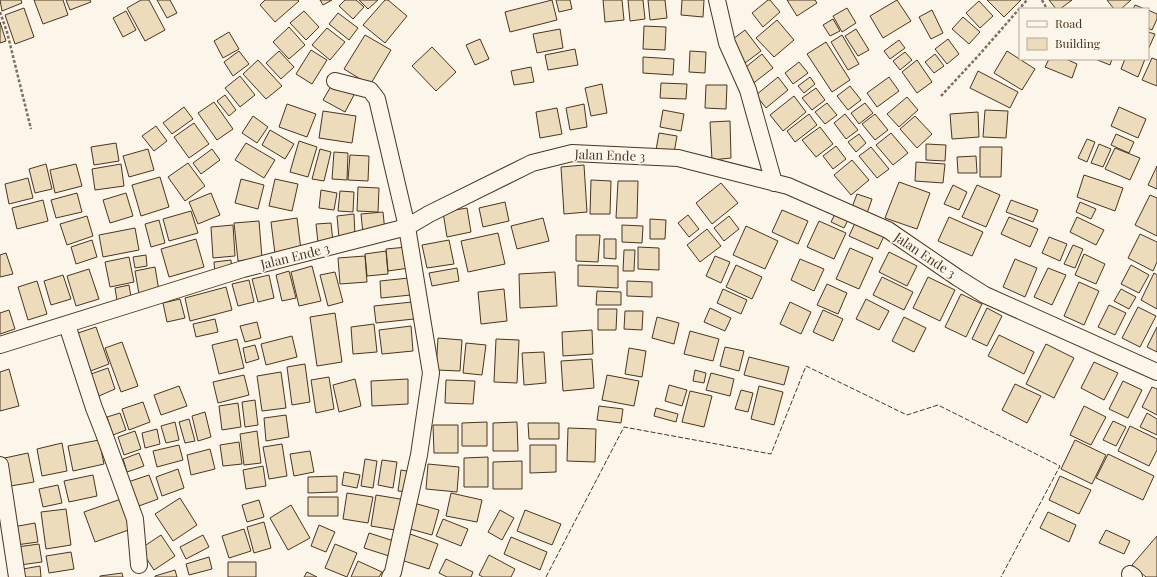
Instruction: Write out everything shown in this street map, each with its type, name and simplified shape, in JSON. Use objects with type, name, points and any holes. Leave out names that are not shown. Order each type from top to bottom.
[{"type":"street","points":[[717,0],[727,43],[748,90],[774,183]]},
{"type":"street","points":[[335,81],[370,90],[377,99],[407,228],[431,373],[419,455],[393,572],[390,577]]},
{"type":"street","name":"Jalan Ende 3","points":[[0,345],[243,269],[407,228],[429,214],[532,162],[572,153],[678,158],[788,186],[888,230],[958,278],[985,294],[1157,372]]},
{"type":"street","points":[[67,325],[94,408],[104,431],[135,519],[139,565]]},
{"type":"street","points":[[0,465],[17,577]]},
{"type":"path","points":[[1020,8],[1027,0]]},
{"type":"path","points":[[941,96],[1019,9]]},
{"type":"path","points":[[0,12],[7,32],[31,129]]},
{"type":"building","points":[[0,0],[21,0],[22,3],[2,11]]},
{"type":"building","points":[[34,0],[63,0],[68,15],[43,24]]},
{"type":"building","points":[[66,0],[90,0],[91,2],[70,10]]},
{"type":"building","points":[[141,0],[149,0],[165,30],[145,41],[127,8]]},
{"type":"building","points":[[157,0],[170,0],[177,13],[167,18]]},
{"type":"building","points":[[265,0],[299,1],[275,22],[260,5]]},
{"type":"building","points":[[320,0],[332,0],[323,5]]},
{"type":"building","points":[[345,0],[356,0],[364,7],[353,19],[339,6]]},
{"type":"building","points":[[359,0],[378,0],[368,9]]},
{"type":"building","points":[[385,0],[388,0],[407,16],[385,43],[363,25]]},
{"type":"building","points":[[552,0],[557,20],[510,32],[505,12]]},
{"type":"building","points":[[556,0],[570,0],[572,9],[559,12]]},
{"type":"building","points":[[603,0],[622,0],[624,20],[605,22]]},
{"type":"building","points":[[628,0],[643,0],[645,19],[630,21]]},
{"type":"building","points":[[648,0],[665,0],[667,18],[650,20]]},
{"type":"building","points":[[682,0],[704,0],[703,17],[681,15]]},
{"type":"building","points":[[770,0],[780,12],[763,27],[752,13]]},
{"type":"building","points":[[787,0],[815,0],[817,3],[797,16]]},
{"type":"building","points":[[897,0],[911,21],[883,38],[870,16]]},
{"type":"building","points":[[987,0],[1021,0],[1004,17]]},
{"type":"building","points":[[1049,0],[1072,0],[1061,8],[1055,8]]},
{"type":"building","points":[[1107,0],[1131,0],[1122,8],[1113,8]]},
{"type":"building","points":[[979,1],[993,16],[980,28],[966,13]]},
{"type":"building","points":[[1135,5],[1142,8],[1134,8]]},
{"type":"building","points":[[24,8],[34,37],[15,44],[5,15]]},
{"type":"building","points":[[847,8],[856,23],[842,32],[833,16]]},
{"type":"building","points":[[932,10],[943,33],[931,39],[919,17]]},
{"type":"building","points":[[1149,10],[1157,14],[1157,19],[1152,30],[1149,28]]},
{"type":"building","points":[[126,11],[136,30],[123,37],[113,18]]},
{"type":"building","points":[[304,11],[319,27],[306,40],[290,23]]},
{"type":"building","points":[[338,13],[358,28],[349,40],[329,24]]},
{"type":"building","points":[[963,17],[980,32],[969,44],[952,29]]},
{"type":"building","points":[[833,19],[840,31],[830,36],[823,25]]},
{"type":"building","points":[[777,20],[794,40],[774,57],[756,38]]},
{"type":"building","points":[[0,22],[6,41],[0,43]]},
{"type":"building","points":[[644,26],[666,27],[665,50],[643,49]]},
{"type":"building","points":[[289,27],[305,45],[289,59],[273,42]]},
{"type":"building","points":[[327,28],[345,42],[330,60],[312,45]]},
{"type":"building","points":[[560,29],[563,48],[537,53],[533,34]]},
{"type":"building","points":[[856,29],[869,50],[858,56],[845,36]]},
{"type":"building","points":[[745,30],[761,51],[745,63],[729,42]]},
{"type":"building","points":[[229,32],[239,49],[223,58],[214,41]]},
{"type":"building","points":[[1149,32],[1155,34],[1149,48]]},
{"type":"building","points":[[365,35],[391,50],[370,85],[344,69]]},
{"type":"building","points":[[842,35],[859,64],[848,70],[831,42]]},
{"type":"building","points":[[480,39],[489,59],[475,65],[466,45]]},
{"type":"building","points":[[948,39],[959,54],[947,64],[935,49]]},
{"type":"building","points":[[899,40],[905,48],[890,59],[884,51]]},
{"type":"building","points":[[826,42],[850,80],[832,92],[807,54]]},
{"type":"building","points":[[432,47],[456,72],[436,91],[412,66]]},
{"type":"building","points":[[575,49],[578,65],[548,70],[545,55]]},
{"type":"building","points":[[311,50],[327,60],[312,84],[296,74]]},
{"type":"building","points":[[239,51],[249,64],[233,76],[224,62]]},
{"type":"building","points":[[279,51],[294,67],[281,79],[266,63]]},
{"type":"building","points":[[690,51],[706,52],[705,73],[689,72]]},
{"type":"building","points":[[1007,51],[1035,69],[1022,90],[994,73]]},
{"type":"building","points":[[905,52],[912,60],[900,70],[893,61]]},
{"type":"building","points":[[762,54],[773,68],[751,85],[741,71]]},
{"type":"building","points":[[935,54],[944,66],[934,73],[925,62]]},
{"type":"building","points":[[643,57],[674,59],[673,75],[643,73]]},
{"type":"building","points":[[1152,58],[1157,60],[1157,86],[1142,80]]},
{"type":"building","points":[[258,60],[282,86],[266,99],[243,74]]},
{"type":"building","points":[[917,60],[932,82],[917,93],[902,72]]},
{"type":"building","points":[[1048,60],[1068,60],[1077,64],[1072,78],[1045,67]]},
{"type":"building","points":[[1098,60],[1112,60],[1110,65]]},
{"type":"building","points":[[1125,60],[1145,60],[1138,77],[1121,69]]},
{"type":"building","points":[[799,62],[808,73],[793,84],[785,73]]},
{"type":"building","points":[[531,67],[534,82],[514,85],[511,71]]},
{"type":"building","points":[[978,71],[1018,92],[1010,108],[970,88]]},
{"type":"building","points":[[240,76],[255,95],[240,107],[225,88]]},
{"type":"building","points":[[778,77],[788,90],[766,108],[756,95]]},
{"type":"building","points":[[810,77],[815,84],[804,93],[798,86]]},
{"type":"building","points":[[889,77],[899,91],[877,107],[867,93]]},
{"type":"building","points":[[334,81],[355,93],[345,112],[323,100]]},
{"type":"building","points":[[661,83],[687,84],[686,99],[660,98]]},
{"type":"building","points":[[602,84],[607,113],[591,116],[585,88]]},
{"type":"building","points":[[706,85],[727,85],[726,109],[705,108]]},
{"type":"building","points":[[850,86],[861,100],[848,110],[837,96]]},
{"type":"building","points":[[816,88],[825,100],[812,110],[802,98]]},
{"type":"building","points":[[225,95],[236,110],[229,116],[217,101]]},
{"type":"building","points":[[794,96],[806,112],[783,131],[770,115]]},
{"type":"building","points":[[907,97],[918,110],[899,127],[887,114]]},
{"type":"building","points":[[214,102],[233,129],[217,140],[198,113]]},
{"type":"building","points":[[827,103],[837,115],[825,124],[815,112]]},
{"type":"building","points":[[865,103],[873,113],[859,124],[851,113]]},
{"type":"building","points":[[287,104],[316,114],[307,137],[279,127]]},
{"type":"building","points":[[584,104],[587,127],[570,130],[566,108]]},
{"type":"building","points":[[184,107],[193,119],[172,134],[163,123]]},
{"type":"building","points":[[1119,107],[1146,119],[1138,138],[1111,126]]},
{"type":"building","points":[[557,108],[562,134],[540,138],[536,112]]},
{"type":"building","points":[[663,110],[684,114],[681,131],[660,127]]},
{"type":"building","points":[[985,110],[1008,111],[1006,138],[983,137]]},
{"type":"building","points":[[323,111],[356,116],[352,143],[319,138]]},
{"type":"building","points":[[978,112],[979,137],[952,139],[950,114]]},
{"type":"building","points":[[809,114],[817,125],[795,142],[787,131]]},
{"type":"building","points":[[845,114],[858,130],[846,139],[834,123]]},
{"type":"building","points":[[875,114],[888,130],[875,140],[862,124]]},
{"type":"building","points":[[253,116],[268,127],[257,143],[242,133]]},
{"type":"building","points":[[915,116],[932,134],[917,148],[900,129]]},
{"type":"building","points":[[730,121],[731,158],[712,160],[710,122]]},
{"type":"building","points":[[194,123],[209,144],[189,158],[174,137]]},
{"type":"building","points":[[156,126],[167,141],[154,151],[142,136]]},
{"type":"building","points":[[820,127],[833,144],[816,157],[802,140]]},
{"type":"building","points":[[270,130],[294,144],[285,159],[262,145]]},
{"type":"building","points":[[659,133],[677,136],[674,153],[656,150]]},
{"type":"building","points":[[891,133],[908,153],[893,165],[876,145]]},
{"type":"building","points":[[859,134],[866,143],[856,152],[848,142]]},
{"type":"building","points":[[1116,134],[1134,142],[1129,153],[1111,145]]},
{"type":"building","points":[[1087,139],[1095,142],[1087,162],[1078,158]]},
{"type":"building","points":[[299,141],[317,147],[308,177],[290,172]]},
{"type":"building","points":[[116,143],[119,161],[94,165],[91,147]]},
{"type":"building","points":[[246,143],[275,160],[264,178],[235,160]]},
{"type":"building","points":[[926,144],[946,145],[945,161],[926,160]]},
{"type":"building","points":[[1099,144],[1111,149],[1103,167],[1091,163]]},
{"type":"building","points":[[836,146],[846,159],[833,169],[823,156]]},
{"type":"building","points":[[871,147],[889,169],[877,178],[859,156]]},
{"type":"building","points":[[980,147],[1002,147],[1001,177],[980,177]]},
{"type":"building","points":[[1115,148],[1140,158],[1130,180],[1105,169]]},
{"type":"building","points":[[148,149],[154,170],[129,177],[123,156]]},
{"type":"building","points":[[212,149],[220,160],[201,174],[193,163]]},
{"type":"building","points":[[320,149],[331,152],[324,181],[312,179]]},
{"type":"building","points":[[334,152],[348,153],[347,180],[332,179]]},
{"type":"building","points":[[350,155],[369,156],[368,181],[348,180]]},
{"type":"building","points":[[976,156],[977,173],[958,173],[957,157]]},
{"type":"building","points":[[852,160],[869,180],[851,195],[834,175]]},
{"type":"building","points":[[916,162],[945,164],[943,183],[915,181]]},
{"type":"building","points":[[188,163],[205,186],[185,201],[168,177]]},
{"type":"building","points":[[46,164],[52,189],[35,193],[29,169]]},
{"type":"building","points":[[76,164],[82,186],[55,193],[50,170]]},
{"type":"building","points":[[121,164],[124,186],[95,190],[92,169]]},
{"type":"building","points":[[584,165],[587,212],[564,214],[561,167]]},
{"type":"building","points":[[1157,166],[1157,189],[1148,185]]},
{"type":"building","points":[[1084,175],[1123,188],[1115,211],[1077,197]]},
{"type":"building","points":[[160,177],[169,207],[141,216],[132,185]]},
{"type":"building","points":[[28,178],[33,198],[9,204],[5,184]]},
{"type":"building","points":[[241,179],[264,185],[258,209],[235,203]]},
{"type":"building","points":[[275,179],[298,184],[292,211],[269,206]]},
{"type":"building","points":[[591,180],[611,181],[610,214],[590,214]]},
{"type":"building","points":[[618,181],[638,181],[637,218],[616,218]]},
{"type":"building","points":[[899,182],[930,193],[917,229],[885,218]]},
{"type":"building","points":[[721,183],[738,203],[712,224],[696,203]]},
{"type":"building","points":[[953,185],[967,192],[959,210],[944,204]]},
{"type":"building","points":[[977,185],[1000,195],[986,227],[962,217]]},
{"type":"building","points":[[358,187],[379,188],[378,212],[357,211]]},
{"type":"building","points":[[321,190],[337,193],[334,210],[319,208]]},
{"type":"building","points":[[340,191],[354,192],[353,212],[338,211]]},
{"type":"building","points":[[77,193],[82,212],[56,218],[51,200]]},
{"type":"building","points":[[126,193],[133,216],[110,223],[103,200]]},
{"type":"building","points":[[211,193],[220,215],[198,224],[189,202]]},
{"type":"building","points":[[857,194],[872,199],[866,216],[851,210]]},
{"type":"building","points":[[1150,195],[1157,198],[1157,236],[1135,225]]},
{"type":"building","points":[[43,200],[48,221],[17,229],[12,208]]},
{"type":"building","points":[[1011,200],[1038,210],[1033,222],[1006,212]]},
{"type":"building","points":[[505,202],[509,221],[483,227],[479,208]]},
{"type":"building","points":[[1080,202],[1096,209],[1091,219],[1076,212]]},
{"type":"building","points":[[467,208],[471,232],[447,237],[443,212]]},
{"type":"building","points":[[782,210],[808,221],[798,244],[772,232]]},
{"type":"building","points":[[191,211],[198,233],[169,241],[163,219]]},
{"type":"building","points":[[383,212],[385,232],[363,234],[361,214]]},
{"type":"building","points":[[836,212],[849,218],[844,228],[831,222]]},
{"type":"building","points":[[354,214],[355,236],[339,238],[337,216]]},
{"type":"building","points":[[688,215],[699,229],[689,237],[678,223]]},
{"type":"building","points":[[87,216],[93,236],[67,245],[60,224]]},
{"type":"building","points":[[729,216],[739,229],[724,241],[714,228]]},
{"type":"building","points":[[949,217],[983,232],[972,256],[938,241]]},
{"type":"building","points":[[1009,217],[1038,229],[1030,247],[1001,234]]},
{"type":"building","points":[[1077,217],[1104,230],[1096,245],[1070,232]]},
{"type":"building","points":[[297,218],[301,250],[275,254],[271,222]]},
{"type":"building","points":[[543,218],[549,241],[517,249],[511,226]]},
{"type":"building","points":[[650,219],[666,220],[665,239],[650,239]]},
{"type":"building","points":[[159,220],[165,243],[151,247],[145,224]]},
{"type":"building","points":[[259,221],[262,258],[238,261],[234,223]]},
{"type":"building","points":[[819,221],[846,233],[834,259],[807,247]]},
{"type":"building","points":[[856,221],[885,234],[878,249],[849,236]]},
{"type":"building","points":[[331,223],[333,242],[318,243],[316,224]]},
{"type":"building","points":[[233,225],[235,256],[213,258],[211,227]]},
{"type":"building","points":[[622,225],[643,226],[642,243],[622,242]]},
{"type":"building","points":[[746,226],[778,241],[765,269],[733,255]]},
{"type":"building","points":[[135,228],[139,250],[103,257],[99,235]]},
{"type":"building","points":[[707,229],[721,246],[700,262],[687,245]]},
{"type":"building","points":[[498,233],[505,264],[468,272],[461,241]]},
{"type":"building","points":[[1140,234],[1157,242],[1157,262],[1153,271],[1128,258]]},
{"type":"building","points":[[576,235],[600,235],[598,262],[576,261]]},
{"type":"building","points":[[1049,237],[1067,244],[1060,261],[1042,253]]},
{"type":"building","points":[[196,239],[204,267],[169,277],[161,249]]},
{"type":"building","points":[[604,239],[616,239],[616,259],[604,258]]},
{"type":"building","points":[[92,240],[97,257],[76,264],[71,247]]},
{"type":"building","points":[[449,240],[454,264],[427,268],[422,245]]},
{"type":"building","points":[[1073,245],[1083,249],[1075,268],[1064,264]]},
{"type":"building","points":[[407,247],[409,268],[388,271],[386,249]]},
{"type":"building","points":[[638,247],[659,248],[659,270],[638,269]]},
{"type":"building","points":[[850,248],[873,258],[859,289],[836,279]]},
{"type":"building","points":[[624,250],[635,250],[634,271],[623,271]]},
{"type":"building","points":[[386,251],[388,274],[367,276],[365,254]]},
{"type":"building","points":[[889,252],[917,266],[907,286],[879,272]]},
{"type":"building","points":[[6,253],[13,274],[0,277],[0,255]]},
{"type":"building","points":[[1084,254],[1105,264],[1096,284],[1075,275]]},
{"type":"building","points":[[146,255],[147,266],[135,268],[133,257]]},
{"type":"building","points":[[365,256],[367,282],[340,284],[338,258]]},
{"type":"building","points":[[715,256],[730,262],[721,283],[706,276]]},
{"type":"building","points":[[129,257],[134,282],[110,287],[105,262]]},
{"type":"building","points":[[800,259],[824,269],[814,291],[791,280]]},
{"type":"building","points":[[1015,259],[1037,268],[1025,297],[1003,287]]},
{"type":"building","points":[[231,260],[232,272],[215,274],[214,262]]},
{"type":"building","points":[[578,265],[618,266],[618,288],[578,286]]},
{"type":"building","points":[[736,265],[762,277],[752,299],[726,287]]},
{"type":"building","points":[[1131,265],[1149,275],[1139,293],[1121,284]]},
{"type":"building","points":[[312,266],[321,301],[299,306],[291,272]]},
{"type":"building","points":[[155,267],[159,291],[139,294],[135,271]]},
{"type":"building","points":[[457,268],[459,281],[432,286],[429,273]]},
{"type":"building","points":[[1048,268],[1066,275],[1052,305],[1034,297]]},
{"type":"building","points":[[89,269],[99,299],[76,306],[67,276]]},
{"type":"building","points":[[289,271],[296,298],[282,301],[276,275]]},
{"type":"building","points":[[335,272],[343,302],[328,306],[320,275]]},
{"type":"building","points":[[555,272],[557,306],[520,308],[519,274]]},
{"type":"building","points":[[1154,273],[1157,275],[1157,309],[1141,300]]},
{"type":"building","points":[[63,275],[71,299],[51,305],[44,281]]},
{"type":"building","points":[[269,275],[274,298],[258,302],[252,279]]},
{"type":"building","points":[[882,277],[913,292],[904,310],[873,295]]},
{"type":"building","points":[[928,277],[955,290],[940,321],[913,308]]},
{"type":"building","points":[[409,278],[411,295],[381,298],[380,281]]},
{"type":"building","points":[[249,280],[254,302],[238,306],[232,284]]},
{"type":"building","points":[[37,281],[47,314],[28,320],[18,287]]},
{"type":"building","points":[[627,281],[652,282],[652,297],[627,296]]},
{"type":"building","points":[[1079,282],[1099,291],[1084,325],[1064,316]]},
{"type":"building","points":[[827,284],[847,293],[838,314],[817,305]]},
{"type":"building","points":[[129,285],[132,303],[118,306],[115,288]]},
{"type":"building","points":[[226,287],[232,310],[190,321],[185,298]]},
{"type":"building","points":[[504,289],[507,321],[481,324],[478,292]]},
{"type":"building","points":[[723,289],[747,300],[741,314],[717,303]]},
{"type":"building","points":[[1121,289],[1136,297],[1129,309],[1114,301]]},
{"type":"building","points":[[597,291],[621,292],[621,305],[596,305]]},
{"type":"building","points":[[961,294],[982,304],[966,337],[945,327]]},
{"type":"building","points":[[180,299],[185,318],[167,322],[163,303]]},
{"type":"building","points":[[866,299],[889,311],[879,330],[856,319]]},
{"type":"building","points":[[412,302],[414,319],[376,323],[374,306]]},
{"type":"building","points":[[790,302],[811,312],[801,334],[780,324]]},
{"type":"building","points":[[1109,305],[1126,313],[1115,335],[1098,327]]},
{"type":"building","points":[[1138,307],[1156,316],[1140,347],[1122,338]]},
{"type":"building","points":[[710,308],[731,318],[725,331],[704,322]]},
{"type":"building","points":[[987,308],[1002,316],[987,346],[972,339]]},
{"type":"building","points":[[598,309],[617,309],[616,330],[598,330]]},
{"type":"building","points":[[9,310],[15,329],[0,334],[0,313]]},
{"type":"building","points":[[823,310],[843,319],[833,341],[813,332]]},
{"type":"building","points":[[625,311],[643,311],[642,330],[624,329]]},
{"type":"building","points":[[335,313],[342,362],[317,366],[310,317]]},
{"type":"building","points":[[657,317],[679,323],[674,344],[652,338]]},
{"type":"building","points":[[904,317],[926,328],[914,352],[892,341]]},
{"type":"building","points":[[215,319],[218,332],[196,337],[193,324]]},
{"type":"building","points":[[257,322],[261,338],[245,342],[240,326]]},
{"type":"building","points":[[374,324],[377,352],[353,354],[351,327]]},
{"type":"building","points":[[411,326],[413,351],[382,354],[379,330]]},
{"type":"building","points":[[96,327],[109,364],[88,372],[75,334]]},
{"type":"building","points":[[1157,327],[1157,352],[1147,347]]},
{"type":"building","points":[[592,330],[593,354],[563,356],[562,332]]},
{"type":"building","points":[[690,331],[719,339],[713,361],[684,354]]},
{"type":"building","points":[[999,335],[1034,352],[1024,374],[988,356]]},
{"type":"building","points":[[292,336],[297,357],[266,365],[261,344]]},
{"type":"building","points":[[438,338],[462,340],[460,371],[436,370]]},
{"type":"building","points":[[237,339],[244,368],[219,374],[212,345]]},
{"type":"building","points":[[496,339],[519,340],[517,383],[494,382]]},
{"type":"building","points":[[122,342],[138,386],[121,392],[105,348]]},
{"type":"building","points":[[466,343],[486,345],[482,375],[463,373]]},
{"type":"building","points":[[1046,344],[1074,358],[1054,398],[1026,384]]},
{"type":"building","points":[[255,345],[259,359],[246,363],[243,348]]},
{"type":"building","points":[[725,347],[744,351],[739,371],[720,366]]},
{"type":"building","points":[[629,348],[646,351],[642,377],[625,374]]},
{"type":"building","points":[[544,352],[546,383],[524,385],[522,353]]},
{"type":"building","points":[[749,357],[789,367],[784,385],[744,375]]},
{"type":"building","points":[[592,359],[594,388],[563,391],[561,361]]},
{"type":"building","points":[[1094,362],[1118,373],[1104,400],[1081,388]]},
{"type":"building","points":[[305,364],[310,402],[292,405],[287,367]]},
{"type":"building","points":[[108,368],[115,389],[99,396],[91,374]]},
{"type":"building","points":[[9,369],[19,406],[0,411],[0,372]]},
{"type":"building","points":[[695,370],[706,373],[704,383],[693,381]]},
{"type":"building","points":[[281,372],[286,408],[262,411],[257,376]]},
{"type":"building","points":[[711,373],[734,379],[730,396],[706,390]]},
{"type":"building","points":[[244,375],[249,395],[218,403],[213,382]]},
{"type":"building","points":[[607,375],[639,381],[634,406],[602,400]]},
{"type":"building","points":[[329,377],[334,409],[316,413],[311,380]]},
{"type":"building","points":[[355,379],[361,406],[339,412],[333,385]]},
{"type":"building","points":[[408,379],[408,404],[372,406],[371,381]]},
{"type":"building","points":[[446,380],[475,381],[473,404],[445,403]]},
{"type":"building","points":[[1123,381],[1142,390],[1128,418],[1109,409]]},
{"type":"building","points":[[1015,384],[1041,396],[1027,423],[1002,410]]},
{"type":"building","points":[[669,385],[687,390],[682,406],[665,401]]},
{"type":"building","points":[[179,386],[187,406],[161,415],[154,395]]},
{"type":"building","points":[[759,386],[783,392],[774,425],[751,419]]},
{"type":"building","points":[[1152,387],[1157,389],[1157,415],[1142,407]]},
{"type":"building","points":[[741,390],[753,393],[748,412],[735,409]]},
{"type":"building","points":[[690,391],[712,396],[704,427],[682,422]]},
{"type":"building","points":[[255,400],[258,425],[245,427],[242,402]]},
{"type":"building","points":[[143,402],[150,422],[129,430],[122,409]]},
{"type":"building","points":[[238,403],[241,427],[222,430],[219,406]]},
{"type":"building","points":[[599,406],[623,409],[621,423],[597,420]]},
{"type":"building","points":[[1084,406],[1106,417],[1091,445],[1070,435]]},
{"type":"building","points":[[656,408],[678,414],[676,422],[654,416]]},
{"type":"building","points":[[205,412],[211,437],[198,441],[192,416]]},
{"type":"building","points":[[120,413],[126,430],[113,435],[107,417]]},
{"type":"building","points":[[1147,413],[1157,419],[1157,435],[1140,427]]},
{"type":"building","points":[[286,415],[289,437],[266,441],[264,418]]},
{"type":"building","points":[[189,419],[195,441],[185,443],[179,422]]},
{"type":"building","points":[[1113,421],[1126,427],[1116,446],[1103,440]]},
{"type":"building","points":[[175,422],[179,440],[166,443],[161,426]]},
{"type":"building","points":[[487,422],[487,446],[462,446],[462,423]]},
{"type":"building","points":[[517,422],[518,451],[493,451],[493,423]]},
{"type":"building","points":[[528,423],[559,423],[559,439],[529,439]]},
{"type":"building","points":[[433,425],[458,425],[458,453],[434,453]]},
{"type":"building","points":[[1130,426],[1157,439],[1157,450],[1149,466],[1118,451]]},
{"type":"building","points":[[568,428],[596,429],[595,462],[567,461]]},
{"type":"building","points":[[157,429],[160,444],[145,448],[142,433]]},
{"type":"building","points":[[135,431],[141,449],[124,455],[118,437]]},
{"type":"building","points":[[257,431],[261,463],[244,465],[240,434]]},
{"type":"building","points":[[99,440],[104,464],[73,471],[68,446]]},
{"type":"building","points":[[1075,440],[1106,455],[1092,484],[1061,469]]},
{"type":"building","points":[[239,442],[242,464],[223,466],[220,445]]},
{"type":"building","points":[[62,443],[67,471],[42,476],[37,449]]},
{"type":"building","points":[[282,444],[287,476],[269,479],[263,447]]},
{"type":"building","points":[[179,445],[183,460],[157,467],[153,451]]},
{"type":"building","points":[[530,445],[556,445],[556,472],[530,473]]},
{"type":"building","points":[[210,449],[215,469],[191,475],[187,455]]},
{"type":"building","points":[[310,451],[314,472],[294,476],[290,454]]},
{"type":"building","points":[[28,453],[34,482],[5,487],[0,459]]},
{"type":"building","points":[[139,453],[144,466],[127,472],[123,459]]},
{"type":"building","points":[[1108,454],[1154,476],[1143,500],[1096,478]]},
{"type":"building","points":[[488,457],[488,487],[464,487],[464,458]]},
{"type":"building","points":[[365,459],[377,461],[373,488],[361,486]]},
{"type":"building","points":[[382,460],[397,462],[393,488],[378,485]]},
{"type":"building","points":[[522,461],[522,489],[493,489],[493,462]]},
{"type":"building","points":[[428,464],[459,467],[457,492],[426,489]]},
{"type":"building","points":[[263,466],[266,486],[246,489],[243,470]]},
{"type":"building","points":[[178,469],[184,488],[162,496],[156,477]]},
{"type":"building","points":[[401,470],[413,472],[409,492],[398,491]]},
{"type":"building","points":[[344,472],[360,475],[357,488],[342,485]]},
{"type":"building","points":[[93,475],[97,496],[69,502],[64,481]]},
{"type":"building","points":[[149,475],[158,499],[136,507],[128,482]]},
{"type":"building","points":[[337,476],[337,492],[308,493],[308,477]]},
{"type":"building","points":[[1060,476],[1091,490],[1079,514],[1049,500]]},
{"type":"building","points":[[58,485],[62,503],[43,507],[39,489]]},
{"type":"building","points":[[347,493],[373,497],[368,523],[343,519]]},
{"type":"building","points":[[451,493],[482,500],[477,522],[446,516]]},
{"type":"building","points":[[376,495],[406,500],[401,531],[371,526]]},
{"type":"building","points":[[308,497],[338,497],[338,516],[308,516]]},
{"type":"building","points":[[124,498],[134,528],[95,542],[84,512]]},
{"type":"building","points":[[180,498],[197,525],[173,541],[155,514]]},
{"type":"building","points":[[259,500],[264,517],[247,522],[242,505]]},
{"type":"building","points":[[410,502],[439,510],[432,535],[403,527]]},
{"type":"building","points":[[291,505],[310,538],[288,550],[270,518]]},
{"type":"building","points":[[66,509],[71,545],[46,549],[41,512]]},
{"type":"building","points":[[500,510],[514,518],[502,540],[488,532]]},
{"type":"building","points":[[525,510],[561,524],[552,545],[517,531]]},
{"type":"building","points":[[1048,512],[1076,525],[1069,542],[1040,528]]},
{"type":"building","points":[[443,519],[468,529],[461,546],[436,536]]},
{"type":"building","points":[[264,522],[271,548],[254,553],[247,527]]},
{"type":"building","points":[[35,523],[38,542],[16,545],[13,527]]},
{"type":"building","points":[[319,525],[335,532],[326,552],[311,546]]},
{"type":"building","points":[[244,529],[251,551],[229,558],[222,536]]},
{"type":"building","points":[[1106,530],[1130,541],[1124,554],[1099,543]]},
{"type":"building","points":[[369,533],[394,541],[389,556],[364,548]]},
{"type":"building","points":[[410,534],[438,544],[429,569],[401,560]]},
{"type":"building","points":[[161,535],[175,556],[154,570],[140,549]]},
{"type":"building","points":[[203,535],[209,547],[186,559],[180,547]]},
{"type":"building","points":[[1157,536],[1157,577],[1146,577],[1132,565]]},
{"type":"building","points":[[511,537],[547,552],[540,570],[504,554]]},
{"type":"building","points":[[39,544],[42,562],[20,565],[17,547]]},
{"type":"building","points":[[335,544],[357,553],[347,577],[325,568]]},
{"type":"building","points":[[71,552],[74,569],[49,573],[46,556]]},
{"type":"building","points":[[489,555],[515,569],[511,577],[483,577],[479,575]]},
{"type":"building","points":[[209,557],[212,569],[189,575],[186,564]]},
{"type":"building","points":[[446,559],[473,572],[471,577],[447,577],[439,573]]},
{"type":"building","points":[[358,561],[382,572],[379,577],[351,577]]},
{"type":"building","points":[[228,562],[256,562],[256,577],[228,577]]},
{"type":"building","points":[[40,566],[41,577],[24,577],[23,569]]},
{"type":"building","points":[[175,570],[177,577],[155,577],[155,576]]},
{"type":"building","points":[[307,572],[317,577],[304,577]]},
{"type":"building","points":[[122,573],[123,577],[100,577],[100,576]]},
{"type":"fence","points":[[546,577],[624,427],[771,454],[806,366],[907,415],[938,405],[1060,466],[1001,577]]}]
